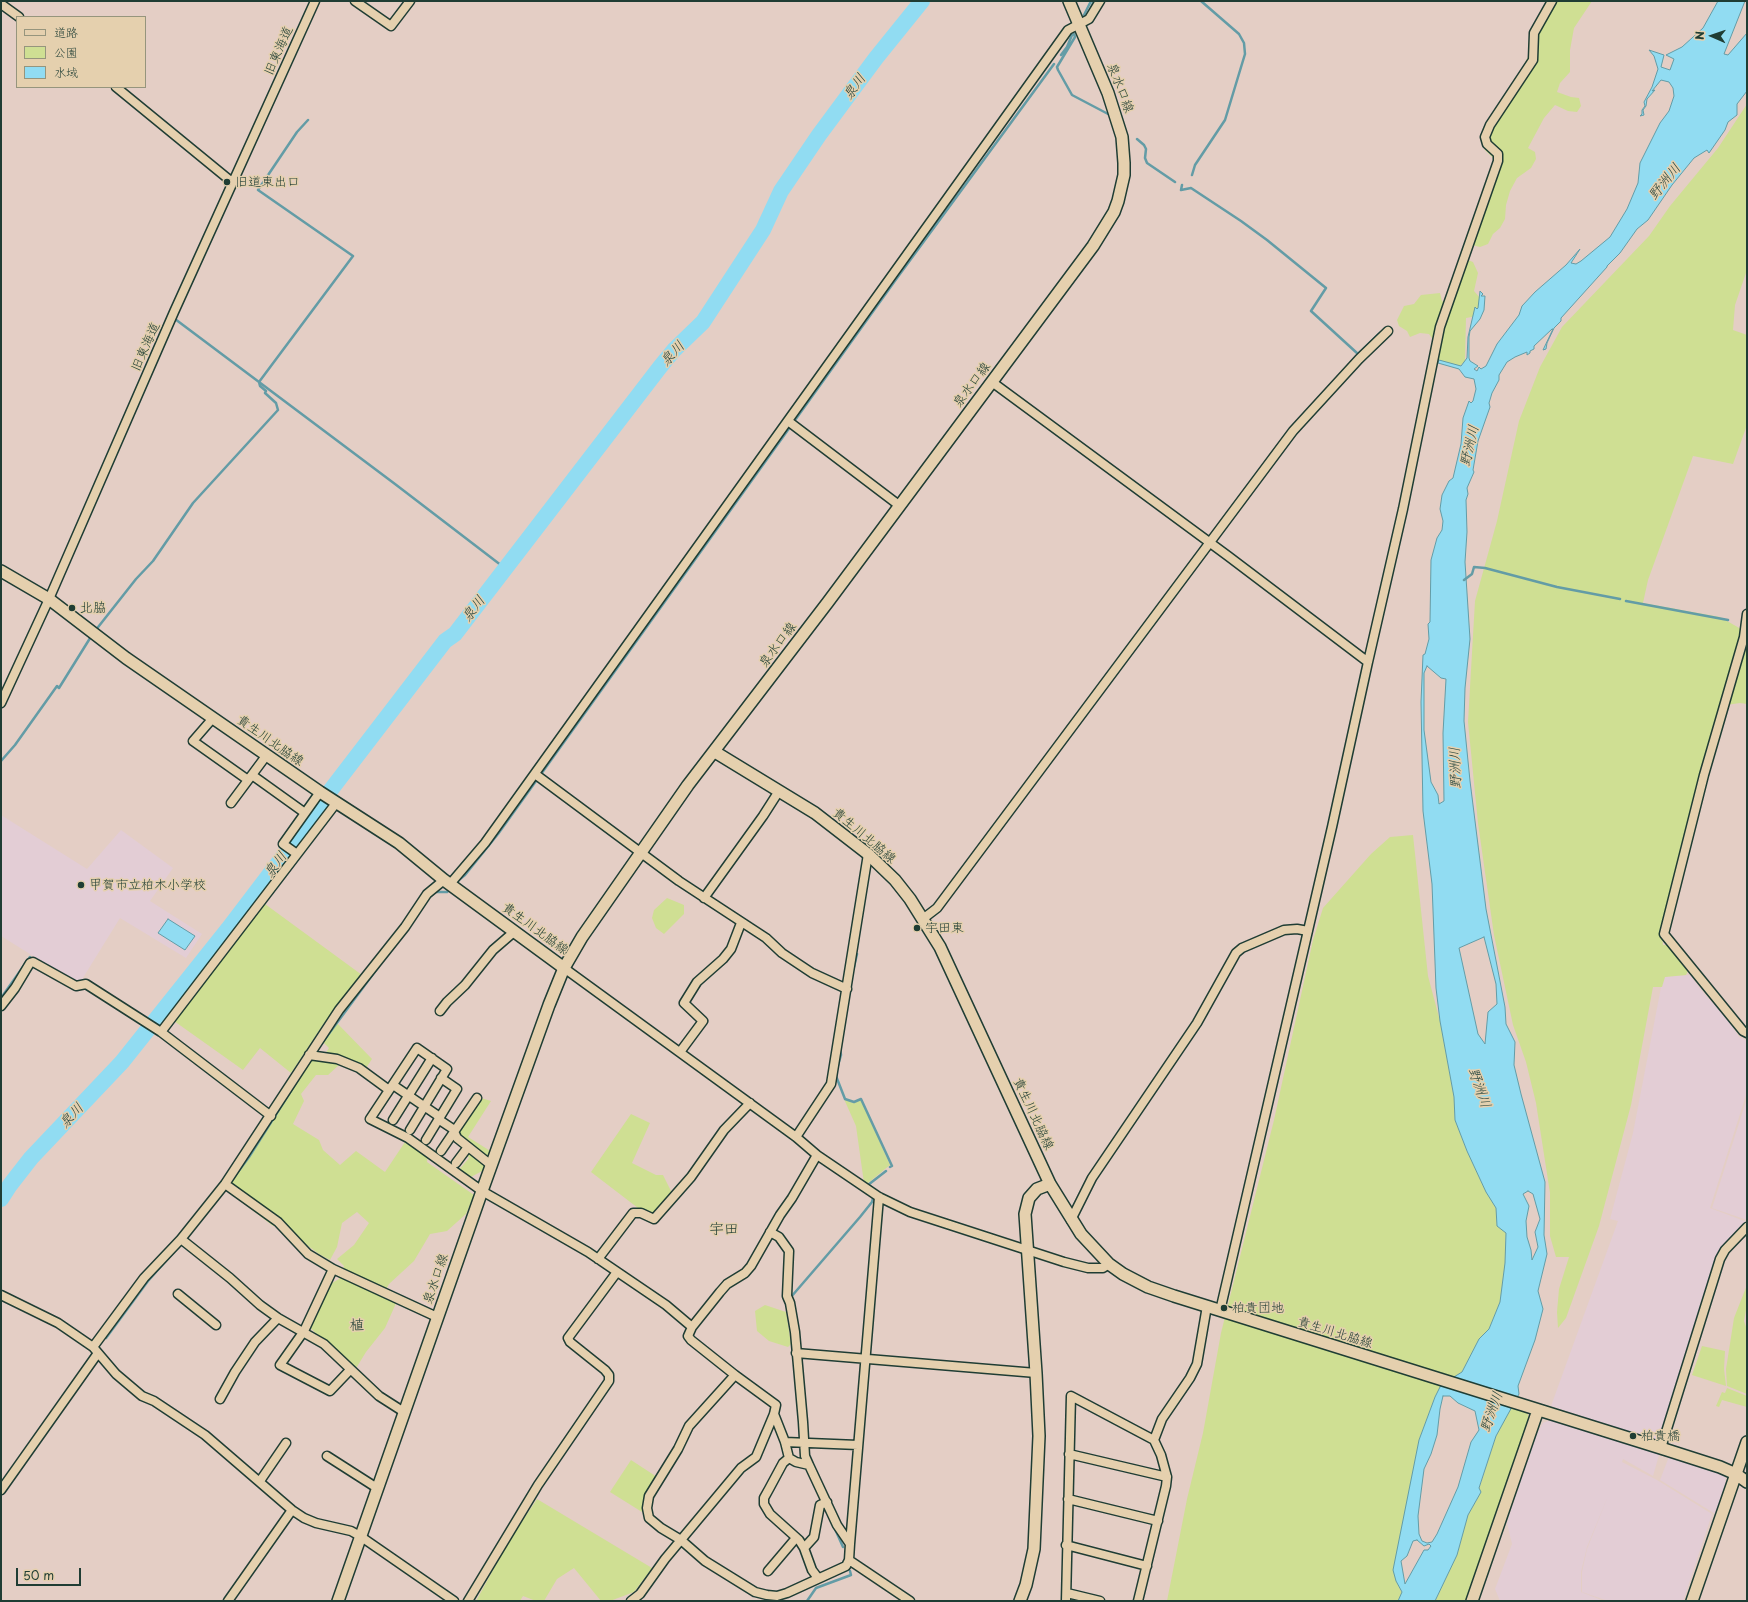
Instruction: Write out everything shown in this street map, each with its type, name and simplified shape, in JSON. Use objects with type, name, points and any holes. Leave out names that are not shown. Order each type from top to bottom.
[{"type":"main road","name":"泉水口線","points":[[715,752],[992,382],[1100,235],[1114,212],[1120,194],[1124,163],[1122,137],[1108,93],[1069,1]]},
{"type":"main road","name":"貴生川北脇線","points":[[1,571],[49,599],[126,658],[266,756],[399,843],[447,882],[564,968],[582,937],[640,852],[688,785],[715,752],[814,813],[868,854],[895,880],[924,918],[940,947],[1050,1184],[1081,1234],[1109,1264],[1134,1281],[1148,1287],[1284,1332],[1720,1467],[1736,1474],[1747,1482]]},
{"type":"main road","name":"泉水口線","points":[[338,1601],[491,1165],[549,1005],[564,968]]},
{"type":"main road","points":[[1020,1601],[1026,1585],[1034,1549],[1039,1436],[1025,1214],[1029,1198],[1037,1189],[1050,1184]]},
{"type":"main road","points":[[1472,1601],[1533,1409]]},
{"type":"main road","points":[[1692,1601],[1747,1442]]},
{"type":"street","name":"旧東海道","points":[[1,703],[49,599],[232,182],[315,1]]},
{"type":"street","points":[[355,1],[391,26],[410,1]]},
{"type":"street","points":[[1,1490],[144,1278],[181,1239],[225,1184],[271,1116],[339,1010],[404,927],[427,894],[447,882],[484,843],[1068,30],[1089,19],[1100,1]]},
{"type":"street","points":[[1220,1311],[1350,748],[1403,509],[1440,327],[1498,161],[1498,154],[1487,144],[1485,137],[1490,125],[1533,60],[1534,33],[1552,1]]},
{"type":"street","points":[[1,4],[18,16]]},
{"type":"street","points":[[117,88],[232,182]]},
{"type":"street","points":[[924,918],[938,908],[1293,431],[1359,359],[1388,331]]},
{"type":"street","points":[[992,382],[1368,662]]},
{"type":"street","points":[[788,421],[900,506]]},
{"type":"street","points":[[1747,614],[1744,637],[1704,775],[1664,934],[1743,1031],[1747,1033]]},
{"type":"street","points":[[213,718],[193,741],[305,813]]},
{"type":"street","points":[[231,803],[266,756]]},
{"type":"street","points":[[534,774],[704,898],[766,938],[782,953],[812,973],[847,989]]},
{"type":"street","points":[[704,898],[778,791]]},
{"type":"street","points":[[297,854],[283,844],[320,792]]},
{"type":"street","points":[[158,1031],[337,802]]},
{"type":"street","points":[[796,1137],[831,1084],[868,854]]},
{"type":"street","points":[[680,1052],[704,1020],[684,1003],[697,982],[724,959],[731,949],[741,923]]},
{"type":"street","points":[[1071,1220],[1092,1178],[1197,1023],[1236,953],[1242,948],[1284,930],[1297,929],[1308,931]]},
{"type":"street","points":[[440,1011],[465,985],[493,950],[515,931]]},
{"type":"street","points":[[1,1006],[15,988],[30,963],[33,962],[76,986],[86,984],[158,1031],[271,1116]]},
{"type":"street","points":[[564,968],[750,1103],[796,1137],[817,1155],[879,1197],[910,1212],[1028,1251],[1088,1268],[1103,1268],[1109,1264]]},
{"type":"street","points":[[410,1130],[447,1069],[417,1048],[370,1119],[408,1138],[482,1191],[598,1259],[666,1305],[692,1327]]},
{"type":"street","points":[[309,1055],[337,1059],[359,1068],[408,1095],[437,1115],[454,1132],[457,1138],[491,1165]]},
{"type":"street","points":[[393,1120],[432,1058]]},
{"type":"street","points":[[426,1140],[457,1089],[441,1078]]},
{"type":"street","points":[[441,1150],[477,1098]]},
{"type":"street","points":[[598,1259],[633,1214],[641,1213],[654,1219],[691,1177],[724,1130],[750,1103]]},
{"type":"street","points":[[456,1163],[468,1147]]},
{"type":"street","points":[[631,1601],[640,1594],[681,1540],[741,1468],[756,1457],[774,1414],[776,1406],[691,1340],[688,1336],[692,1327],[727,1284],[745,1273],[751,1266],[817,1155]]},
{"type":"street","points":[[225,1184],[278,1222],[308,1254],[333,1269],[437,1317]]},
{"type":"street","points":[[735,1375],[689,1426],[678,1449],[649,1496],[647,1508],[649,1518],[661,1528],[681,1540],[705,1561],[755,1592],[777,1596],[787,1593],[846,1566],[849,1560],[879,1197]]},
{"type":"street","points":[[1661,1448],[1720,1259],[1725,1250],[1747,1227]]},
{"type":"street","points":[[770,1232],[779,1237],[789,1252],[787,1296],[790,1303],[796,1353],[805,1442],[805,1456],[837,1524],[850,1544]]},
{"type":"street","points":[[181,1239],[230,1278],[260,1305],[278,1318],[324,1344],[378,1396],[404,1412]]},
{"type":"street","points":[[333,1269],[304,1332],[280,1365],[330,1391],[350,1370]]},
{"type":"street","points":[[468,1601],[538,1485],[609,1381],[609,1374],[606,1370],[570,1342],[568,1338],[618,1272]]},
{"type":"street","points":[[178,1294],[216,1325]]},
{"type":"street","points":[[1,1295],[58,1323],[95,1350],[116,1374],[142,1396],[154,1401],[205,1435],[292,1510],[304,1518],[316,1523],[351,1531],[360,1536],[454,1601]]},
{"type":"street","points":[[1154,1440],[1162,1419],[1190,1378],[1197,1364],[1207,1306]]},
{"type":"street","points":[[220,1399],[235,1372],[255,1342],[278,1318]]},
{"type":"street","points":[[796,1353],[1036,1373]]},
{"type":"street","points":[[1100,1601],[1066,1597],[1066,1545],[1071,1396],[1154,1440],[1161,1455],[1167,1477],[1166,1486],[1138,1601]]},
{"type":"street","points":[[774,1414],[785,1442],[789,1458],[796,1462],[809,1465]]},
{"type":"street","points":[[785,1442],[858,1445]]},
{"type":"street","points":[[260,1481],[286,1443]]},
{"type":"street","points":[[1069,1454],[1167,1477]]},
{"type":"street","points":[[327,1456],[377,1488]]},
{"type":"street","points":[[789,1458],[783,1464],[769,1488],[764,1498],[764,1504],[770,1514],[796,1538],[804,1548],[812,1570],[818,1578]]},
{"type":"street","points":[[1068,1499],[1158,1521]]},
{"type":"street","points":[[804,1548],[814,1537],[820,1505],[827,1502]]},
{"type":"street","points":[[228,1601],[292,1510]]},
{"type":"street","points":[[768,1571],[796,1538]]},
{"type":"street","points":[[1066,1545],[1146,1566]]},
{"type":"street","points":[[849,1560],[910,1601]]},
{"type":"shaded area","name":"甲賀市立柏木小学校","points":[[1,815],[87,869],[121,830],[173,868],[150,901],[202,934],[186,958],[120,918],[81,981],[75,982],[1,936]]},
{"type":"shaded area","points":[[1690,975],[1705,995],[1725,1015],[1739,1037],[1747,1041],[1747,1092],[1710,1208],[1747,1222],[1721,1248],[1715,1258],[1660,1437],[1657,1439],[1651,1439],[1551,1406],[1618,1221],[1610,1219],[1633,1133],[1663,977]]},
{"type":"shaded area","points":[[1747,1098],[1747,1220],[1712,1208]]},
{"type":"shaded area","points":[[1553,1419],[1656,1451],[1659,1455],[1653,1476],[1623,1459],[1622,1462],[1657,1480],[1712,1514],[1683,1601],[1608,1601],[1582,1592],[1582,1572],[1587,1549],[1608,1496],[1587,1547],[1581,1572],[1581,1592],[1604,1601],[1500,1601],[1495,1589],[1512,1544],[1507,1523],[1533,1441],[1543,1423]]},
{"type":"shaded area","points":[[1670,1454],[1725,1475],[1726,1488],[1717,1515],[1660,1480]]},
{"type":"green space","points":[[1553,1],[1592,1],[1574,28],[1570,50],[1570,72],[1560,83],[1557,92],[1579,98],[1581,106],[1577,112],[1568,111],[1555,105],[1544,118],[1528,148],[1535,152],[1536,159],[1531,168],[1517,178],[1510,191],[1506,205],[1505,219],[1500,228],[1493,234],[1488,244],[1480,247],[1472,245],[1497,162],[1485,150],[1481,141],[1522,76],[1520,72],[1529,55],[1528,44]]},
{"type":"green space","points":[[1747,104],[1747,270],[1735,305],[1733,330],[1747,335],[1747,425],[1733,464],[1693,456],[1648,580],[1643,603],[1720,617],[1741,629],[1737,649],[1747,644],[1747,704],[1740,703],[1726,705],[1662,935],[1663,945],[1669,945],[1688,971],[1686,975],[1665,977],[1662,987],[1653,987],[1631,1105],[1599,1226],[1566,1318],[1558,1328],[1557,1312],[1559,1289],[1569,1257],[1556,1257],[1550,1236],[1550,1193],[1536,1103],[1526,1062],[1513,1025],[1494,935],[1478,823],[1468,722],[1475,601],[1497,521],[1519,421],[1540,367],[1562,327],[1649,236],[1670,206],[1718,148]]},
{"type":"green space","points":[[1465,259],[1473,262],[1478,273],[1474,291],[1481,299],[1477,316],[1466,318],[1465,361],[1459,367],[1450,364],[1444,365],[1435,355],[1437,345],[1429,334],[1420,333],[1410,337],[1407,331],[1399,326],[1397,320],[1404,306],[1414,304],[1421,295],[1440,293],[1442,301],[1445,303]]},
{"type":"green space","points":[[1413,835],[1428,976],[1440,1021],[1454,1097],[1455,1120],[1467,1151],[1486,1192],[1496,1208],[1497,1226],[1506,1232],[1505,1263],[1500,1302],[1489,1329],[1479,1339],[1462,1372],[1441,1385],[1419,1440],[1396,1581],[1402,1593],[1398,1601],[1167,1601],[1187,1499],[1203,1433],[1221,1333],[1274,1120],[1313,940],[1323,908],[1371,854],[1390,837]]},
{"type":"green space","points":[[667,898],[684,905],[684,914],[664,934],[656,928],[652,918],[654,910]]},
{"type":"green space","points":[[265,904],[362,975],[324,1023],[291,1073],[260,1048],[243,1070],[174,1021]]},
{"type":"green space","points":[[337,1023],[372,1059],[364,1071],[351,1070],[339,1065],[328,1075],[316,1075],[301,1094],[304,1101],[293,1124],[319,1140],[323,1150],[340,1165],[356,1151],[385,1172],[409,1136],[429,1147],[427,1162],[474,1195],[466,1214],[447,1231],[430,1234],[414,1261],[389,1284],[382,1297],[397,1301],[385,1328],[366,1352],[355,1370],[305,1323],[309,1310],[325,1287],[339,1279],[344,1266],[337,1259],[354,1245],[369,1223],[357,1212],[342,1223],[337,1247],[330,1260],[319,1254],[277,1223],[273,1226],[226,1190],[310,1059],[322,1059],[329,1048],[323,1042]]},
{"type":"green space","points":[[481,1098],[491,1101],[468,1137],[492,1152],[484,1170],[469,1178],[458,1171],[469,1158],[455,1140],[464,1123]]},
{"type":"green space","points":[[844,1099],[853,1103],[861,1100],[890,1165],[868,1183],[864,1183],[856,1126]]},
{"type":"green space","points":[[631,1114],[650,1123],[632,1163],[656,1175],[663,1175],[672,1193],[653,1215],[638,1208],[591,1172]]},
{"type":"green space","points":[[1747,1285],[1747,1305],[1744,1321],[1747,1330],[1747,1394],[1727,1386],[1726,1369],[1734,1318]]},
{"type":"green space","points":[[765,1305],[786,1312],[791,1344],[788,1347],[769,1341],[757,1331],[755,1311]]},
{"type":"green space","points":[[1702,1346],[1725,1351],[1724,1369],[1726,1386],[1692,1375]]},
{"type":"green space","points":[[1727,1388],[1747,1396],[1747,1407],[1722,1400],[1719,1407],[1716,1406],[1722,1392],[1725,1393]]},
{"type":"green space","points":[[1511,1406],[1528,1414],[1529,1422],[1466,1601],[1435,1601],[1457,1555],[1468,1515],[1481,1492],[1479,1489],[1496,1436]]},
{"type":"green space","points":[[631,1460],[657,1477],[647,1495],[642,1512],[610,1492]]},
{"type":"green space","points":[[537,1499],[652,1568],[634,1592],[610,1601],[601,1601],[574,1568],[557,1579],[544,1601],[536,1601],[523,1596],[520,1601],[476,1601],[508,1543]]},
{"type":"water","name":"野洲川","points":[[1718,1],[1745,1],[1724,54],[1728,55],[1747,33],[1747,91],[1737,104],[1737,115],[1728,122],[1725,130],[1709,153],[1707,150],[1694,158],[1672,185],[1648,220],[1637,229],[1620,253],[1561,318],[1561,321],[1554,328],[1547,343],[1546,349],[1543,350],[1553,329],[1534,346],[1534,349],[1530,351],[1530,353],[1527,355],[1527,352],[1507,362],[1499,375],[1499,380],[1492,393],[1489,403],[1490,407],[1478,441],[1473,470],[1474,472],[1467,488],[1465,562],[1470,639],[1465,688],[1464,721],[1470,781],[1486,909],[1505,1007],[1506,1024],[1515,1042],[1514,1065],[1545,1182],[1544,1235],[1547,1254],[1538,1291],[1543,1309],[1535,1340],[1518,1386],[1519,1394],[1496,1436],[1479,1488],[1481,1492],[1468,1515],[1457,1555],[1435,1601],[1398,1601],[1402,1592],[1396,1581],[1393,1570],[1419,1440],[1441,1385],[1462,1372],[1479,1339],[1489,1329],[1500,1302],[1505,1263],[1506,1233],[1497,1226],[1496,1208],[1486,1192],[1467,1151],[1455,1120],[1454,1097],[1440,1021],[1436,988],[1432,884],[1423,811],[1421,702],[1423,655],[1425,654],[1429,639],[1428,624],[1430,622],[1431,560],[1437,538],[1442,530],[1443,521],[1440,509],[1442,495],[1449,481],[1453,478],[1461,444],[1463,418],[1469,401],[1471,403],[1473,401],[1476,389],[1474,379],[1465,377],[1459,369],[1438,363],[1439,360],[1461,366],[1467,358],[1468,337],[1475,307],[1477,309],[1478,308],[1480,291],[1483,294],[1481,296],[1485,296],[1484,310],[1480,319],[1470,331],[1469,337],[1469,358],[1470,361],[1478,366],[1474,369],[1477,371],[1479,367],[1481,369],[1486,366],[1497,344],[1519,315],[1522,306],[1535,292],[1566,265],[1580,249],[1571,263],[1576,264],[1581,261],[1610,237],[1627,209],[1638,183],[1640,163],[1660,123],[1669,111],[1674,96],[1673,88],[1669,82],[1661,80],[1647,99],[1646,106],[1643,110],[1644,115],[1640,116],[1642,114],[1642,110],[1645,106],[1644,102],[1652,87],[1658,69],[1654,56],[1649,50],[1664,55],[1661,67],[1670,70],[1674,59],[1666,55],[1682,47],[1703,28]],"holes":[[[1427,666],[1441,678],[1446,679],[1443,733],[1444,801],[1439,804],[1438,795],[1431,782],[1424,730],[1424,673]],[[1484,937],[1496,984],[1497,1004],[1488,1012],[1485,1044],[1478,1034],[1459,948]],[[1528,1191],[1533,1194],[1540,1219],[1535,1232],[1538,1247],[1532,1260],[1527,1237],[1526,1221],[1529,1206],[1523,1194]],[[1443,1396],[1450,1396],[1458,1403],[1475,1411],[1479,1430],[1471,1442],[1458,1487],[1437,1534],[1432,1542],[1427,1543],[1422,1541],[1419,1534],[1418,1516],[1424,1469],[1437,1435]],[[1417,1540],[1424,1546],[1429,1544],[1431,1546],[1428,1550],[1424,1550],[1405,1584],[1401,1561],[1407,1556],[1413,1541]]]},
{"type":"water","points":[[168,919],[195,936],[185,950],[158,933]]},
{"type":"waterway","name":"泉川","points":[[1,1199],[31,1158],[122,1062],[228,929],[301,833],[330,791],[445,641],[455,634],[660,367],[674,350],[703,322],[763,230],[781,191],[819,135],[876,58],[922,1]]},
{"type":"waterway","points":[[1084,15],[1091,1]]},
{"type":"waterway","points":[[1089,12],[1094,1]]},
{"type":"waterway","points":[[1192,175],[1195,165],[1225,120],[1245,54],[1244,43],[1239,34],[1201,1]]},
{"type":"waterway","points":[[1074,34],[1075,37],[1057,67],[1058,70],[1072,95],[1110,115]]},
{"type":"waterway","points":[[1061,55],[1067,47],[1072,35]]},
{"type":"waterway","points":[[454,884],[465,875],[498,834],[897,278],[1054,64]]},
{"type":"waterway","points":[[259,382],[353,256],[258,190],[297,132],[308,120]]},
{"type":"waterway","points":[[1137,139],[1146,149],[1145,158],[1147,163],[1175,182]]},
{"type":"waterway","points":[[1182,185],[1181,190],[1191,188],[1241,221],[1326,288],[1311,311],[1358,354],[1381,332]]},
{"type":"waterway","points":[[175,319],[506,569]]},
{"type":"waterway","points":[[95,631],[136,579],[153,561],[193,503],[278,410],[276,403],[265,393],[266,391],[260,386],[259,382]]},
{"type":"waterway","points":[[1464,580],[1472,574],[1474,567],[1485,568],[1557,587],[1620,599]]},
{"type":"waterway","points":[[1626,601],[1728,620]]},
{"type":"waterway","points":[[1,761],[15,745],[57,686],[59,688],[92,635]]},
{"type":"waterway","points":[[434,892],[447,892],[451,888]]},
{"type":"waterway","points":[[854,967],[857,954]]},
{"type":"waterway","points":[[1,998],[30,957]]},
{"type":"waterway","points":[[322,1043],[379,966]]},
{"type":"waterway","points":[[837,1069],[841,1055],[840,1048]]},
{"type":"waterway","points":[[232,1180],[249,1157],[301,1075]]},
{"type":"waterway","points":[[836,1076],[845,1099],[854,1102],[861,1099],[892,1166],[890,1167]]},
{"type":"waterway","points":[[871,1187],[868,1185],[886,1171]]},
{"type":"waterway","points":[[791,1297],[860,1217],[872,1202],[873,1198]]},
{"type":"waterway","points":[[106,1338],[148,1281],[182,1243]]},
{"type":"waterway","points":[[835,1529],[843,1547]]},
{"type":"waterway","points":[[807,1601],[816,1588],[851,1575],[850,1571]]},
{"type":"place","name":"旧道東出口","points":[[227,182]]},
{"type":"place","name":"北脇","points":[[72,608]]},
{"type":"place","name":"甲賀市立柏木小学校","points":[[81,885]]},
{"type":"place","name":"宇田東","points":[[917,928]]},
{"type":"place","name":"柏貴団地","points":[[1224,1308]]},
{"type":"place","name":"柏貴橋","points":[[1633,1436]]},
{"type":"district","name":"宇田","points":[[724,1230]]},
{"type":"district","name":"植","points":[[357,1326]]}]
